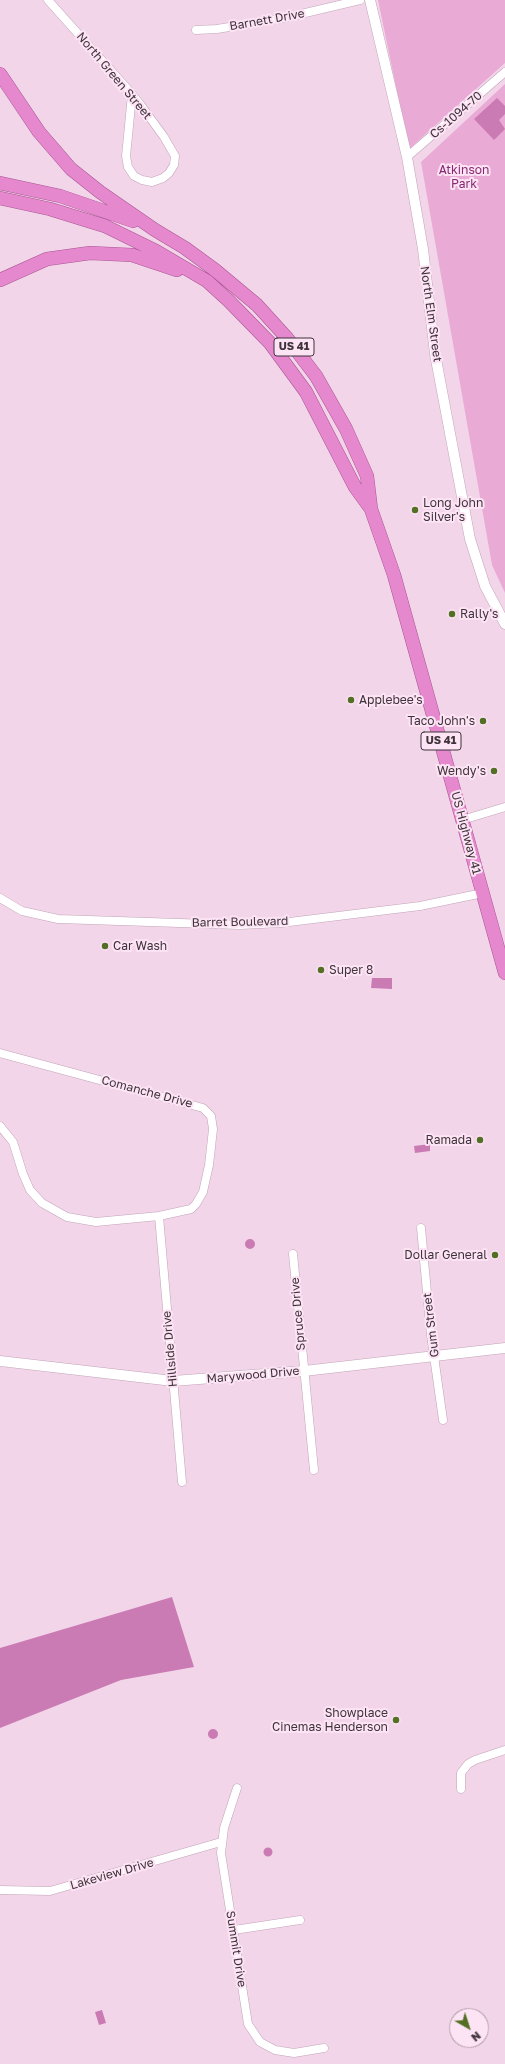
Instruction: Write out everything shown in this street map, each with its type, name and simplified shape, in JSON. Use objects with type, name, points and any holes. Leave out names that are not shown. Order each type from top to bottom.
[{"type":"highway","points":[[0,74],[39,132],[72,169],[100,192],[155,230]]},
{"type":"highway","name":"US 41","points":[[0,183],[78,201],[155,230],[185,248],[215,270],[257,305],[316,376],[329,396],[360,458],[366,476],[371,509]]},
{"type":"highway","name":"US 41","points":[[0,198],[50,209],[105,226],[156,251],[207,281],[249,320],[286,363],[309,397],[356,487],[371,509]]},
{"type":"highway","points":[[0,280],[46,259],[67,255],[96,253],[132,255],[151,260],[207,281]]},
{"type":"highway","name":"US Highway 41","points":[[371,509],[394,575],[505,974]]},
{"type":"street","name":"North Green Street","points":[[48,0],[132,95],[176,156],[174,165],[163,178],[152,182],[142,180],[134,176],[128,167],[126,156],[132,95]]},
{"type":"street","name":"Barnett Drive","points":[[196,30],[217,29],[284,18],[360,0]]},
{"type":"street","name":"North Elm Street","points":[[370,0],[407,157],[423,250],[435,354],[470,539],[485,586],[505,624]]},
{"type":"street","name":"Cs-1094-70","points":[[407,157],[505,72]]},
{"type":"street","points":[[462,820],[505,807]]},
{"type":"street","name":"Barret Boulevard","points":[[1,899],[22,911],[58,919],[240,925],[281,923],[420,906],[483,893]]},
{"type":"street","name":"Comanche Drive","points":[[0,1053],[190,1103],[208,1112],[213,1122],[213,1137],[203,1192],[196,1204],[191,1208],[159,1216]]},
{"type":"street","points":[[0,1126],[14,1142],[23,1174],[30,1190],[42,1203],[58,1213],[86,1221],[159,1216]]},
{"type":"street","name":"Hillside Drive","points":[[159,1216],[182,1482]]},
{"type":"street","name":"Gum Street","points":[[420,1228],[434,1356],[443,1420]]},
{"type":"street","name":"Spruce Drive","points":[[293,1254],[314,1470]]},
{"type":"street","name":"Marywood Drive","points":[[0,1361],[173,1381],[304,1371],[505,1348]]},
{"type":"street","points":[[461,1789],[461,1774],[468,1764],[475,1760],[505,1750]]},
{"type":"street","name":"Summit Drive","points":[[237,1788],[221,1842],[221,1860],[234,1930],[247,2018],[254,2034],[268,2047],[288,2053],[324,2048]]},
{"type":"street","name":"Lakeview Drive","points":[[0,1890],[41,1892],[56,1890],[213,1843],[221,1842]]},
{"type":"street","points":[[234,1930],[300,1920]]},
{"type":"green space","points":[[378,0],[505,0],[505,63],[409,149]]},
{"type":"green space","name":"Atkinson Park","points":[[505,84],[505,593],[492,565],[421,162]]},
{"type":"shaded area","points":[[497,98],[505,106],[505,114],[499,120],[505,129],[494,140],[474,119]]},
{"type":"shaded area","points":[[372,978],[392,978],[392,989],[371,988]]},
{"type":"shaded area","points":[[430,1144],[430,1151],[415,1153],[414,1146]]},
{"type":"shaded area","points":[[248,1239],[252,1239],[255,1244],[252,1249],[248,1249],[245,1246],[245,1242]]},
{"type":"shaded area","points":[[172,1597],[194,1667],[121,1680],[0,1728],[0,1648]]},
{"type":"shaded area","points":[[213,1729],[218,1734],[213,1739],[208,1734]]},
{"type":"shaded area","points":[[268,1847],[273,1852],[268,1857],[263,1852]]},
{"type":"shaded area","points":[[102,2010],[106,2023],[99,2025],[95,2012]]},
{"type":"place","name":"Long John Silver's","points":[[415,510]]},
{"type":"place","name":"Rally's","points":[[452,614]]},
{"type":"place","name":"Applebee's","points":[[351,700]]},
{"type":"place","name":"Taco John's","points":[[483,721]]},
{"type":"place","name":"Wendy's","points":[[494,771]]},
{"type":"place","name":"Car Wash","points":[[105,946]]},
{"type":"place","name":"Super 8","points":[[321,970]]},
{"type":"place","name":"Ramada","points":[[480,1140]]},
{"type":"place","name":"Dollar General","points":[[495,1255]]},
{"type":"place","name":"Showplace Cinemas Henderson","points":[[396,1720]]}]
